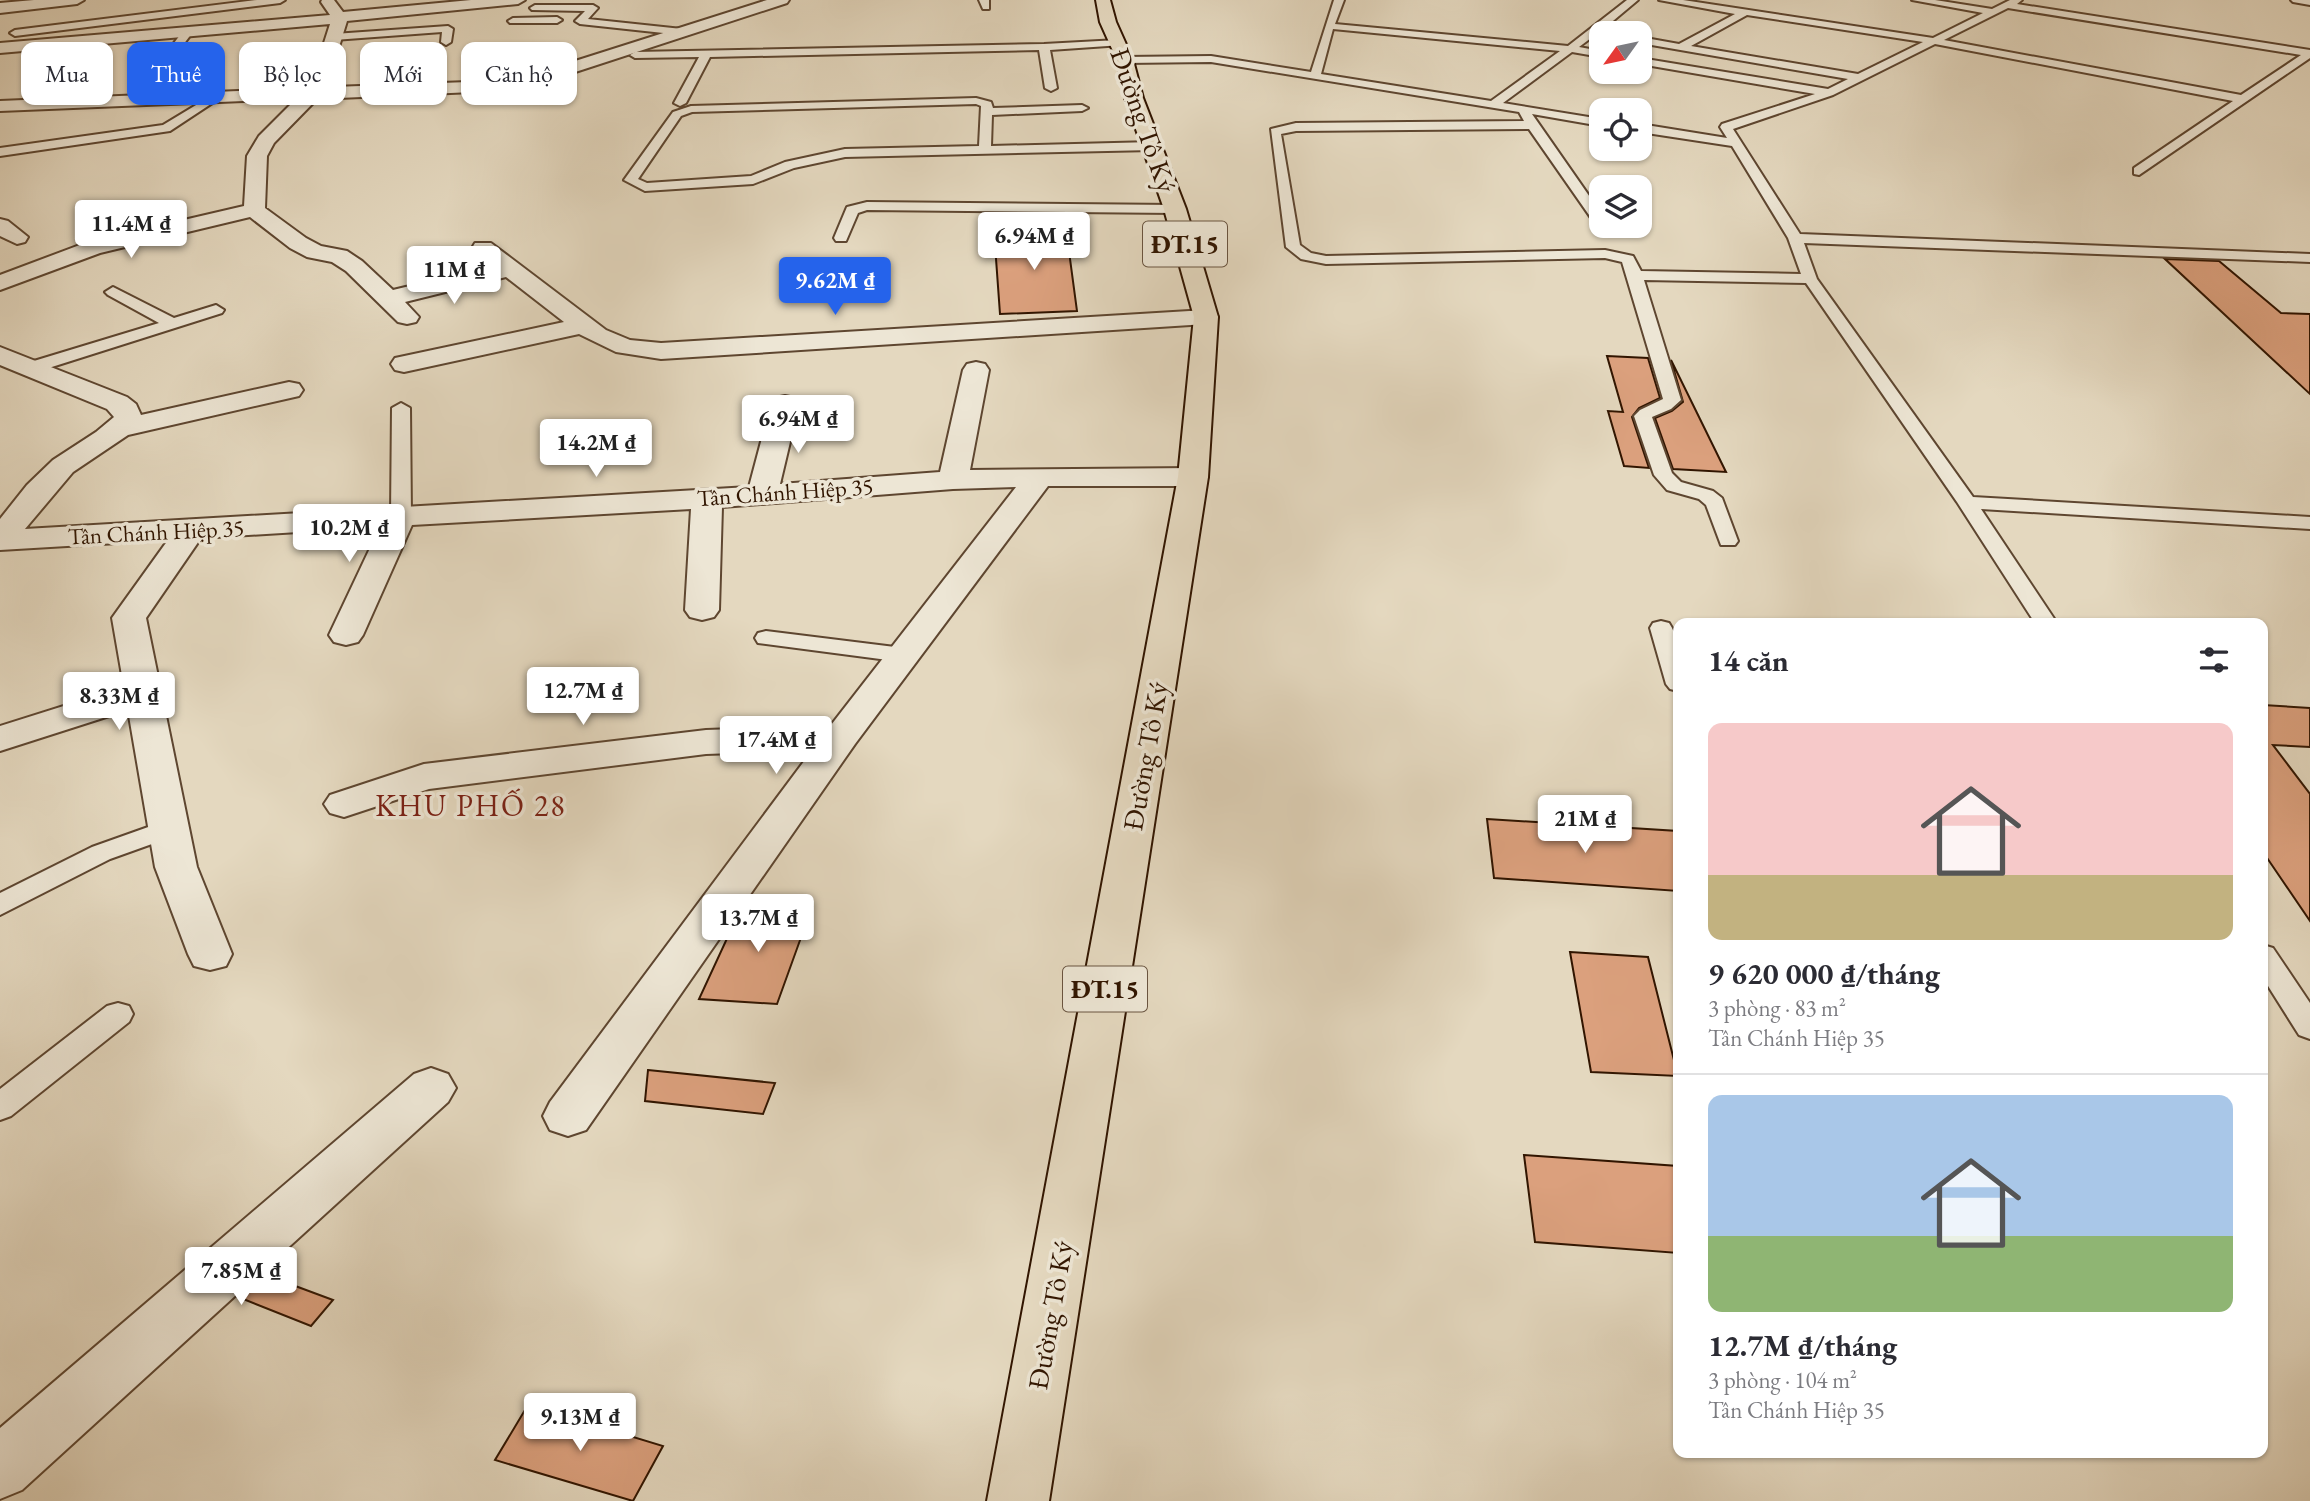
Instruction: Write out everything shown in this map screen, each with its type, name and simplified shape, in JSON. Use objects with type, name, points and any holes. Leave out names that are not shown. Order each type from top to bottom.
[{"type":"main road","name":"Đường Tô Ký","points":[[1018,1501],[1193,477],[1206,317],[1175,209],[1134,98],[1121,52],[1105,11],[1086,0]]},
{"type":"street","points":[[0,8],[77,0]]},
{"type":"street","points":[[327,0],[339,18],[332,42]]},
{"type":"street","points":[[0,48],[187,33],[518,0]]},
{"type":"street","points":[[346,91],[495,86],[554,73],[782,0]]},
{"type":"street","points":[[0,106],[127,100]]},
{"type":"street","points":[[254,210],[257,156],[293,105]]},
{"type":"street","points":[[0,283],[93,248],[254,210],[315,252],[339,256],[354,266],[407,317]]},
{"type":"street","points":[[483,248],[604,338],[625,347],[661,351],[1206,317]]},
{"type":"street","points":[[387,299],[511,269]]},
{"type":"street","points":[[404,364],[584,325]]},
{"type":"street","points":[[0,355],[117,403],[126,410],[128,418],[121,428]]},
{"type":"street","points":[[953,480],[976,370]]},
{"type":"street","points":[[0,540],[57,471],[78,454],[121,428],[289,390]]},
{"type":"street","points":[[762,495],[785,404]]},
{"type":"street","points":[[568,1116],[830,752],[1039,477]]},
{"type":"street","name":"Tân Chánh Hiệp 35","points":[[0,540],[707,499],[953,480],[1193,477]]},
{"type":"street","points":[[702,610],[707,499]]},
{"type":"street","points":[[346,635],[401,516]]},
{"type":"street","points":[[191,530],[129,618],[141,694],[176,867],[210,954]]},
{"type":"street","points":[[0,739],[141,694]]},
{"type":"street","points":[[344,804],[424,777],[706,741],[763,740],[830,752]]},
{"type":"street","points":[[0,1468],[431,1088]]},
{"type":"lane","points":[[15,33],[280,0]]},
{"type":"lane","points":[[1314,75],[1339,0]]},
{"type":"lane","points":[[1610,21],[1633,0]]},
{"type":"lane","points":[[1664,0],[1934,41],[2244,99]]},
{"type":"lane","points":[[1917,0],[2006,6],[2310,53]]},
{"type":"lane","points":[[2296,0],[2310,2]]},
{"type":"lane","points":[[2006,6],[1829,93],[1726,127],[1795,238],[1810,279],[1967,502],[2043,618]]},
{"type":"lane","points":[[513,21],[582,19],[593,8],[535,8]]},
{"type":"lane","points":[[1681,47],[1746,12]]},
{"type":"lane","points":[[582,19],[580,21],[682,32]]},
{"type":"lane","points":[[1329,26],[1589,52]]},
{"type":"lane","points":[[334,37],[448,29],[446,42]]},
{"type":"lane","points":[[180,42],[187,33]]},
{"type":"lane","points":[[1497,102],[1589,38]]},
{"type":"lane","points":[[1652,42],[1860,78]]},
{"type":"lane","points":[[1044,47],[1051,88]]},
{"type":"lane","points":[[635,55],[1044,47],[1211,59],[1589,114]]},
{"type":"lane","points":[[2139,171],[2310,53]]},
{"type":"lane","points":[[680,103],[706,54]]},
{"type":"lane","points":[[1652,63],[1829,93]]},
{"type":"lane","points":[[985,150],[987,104],[976,101],[691,109],[677,114],[631,180],[645,187],[753,180],[790,165],[845,153],[985,150],[1153,146]]},
{"type":"lane","points":[[1497,102],[1524,110],[1589,120]]},
{"type":"lane","points":[[0,152],[166,128],[175,125],[203,105]]},
{"type":"lane","points":[[986,112],[1082,108]]},
{"type":"lane","points":[[1524,110],[1589,206]]},
{"type":"lane","points":[[1652,123],[1733,139]]},
{"type":"lane","points":[[1532,125],[1296,127],[1275,132],[1293,247],[1306,256],[1326,260],[1605,254],[1628,259],[1672,400],[1665,408],[1649,411],[1643,416],[1663,475],[1674,486],[1711,499],[1728,541]]},
{"type":"lane","points":[[1652,129],[1733,139]]},
{"type":"lane","points":[[841,238],[852,210],[867,206],[1175,209]]},
{"type":"lane","points":[[1605,254],[1619,247],[1612,238]]},
{"type":"lane","points":[[1795,238],[2310,258]]},
{"type":"lane","points":[[1635,275],[1810,279]]},
{"type":"lane","points":[[113,292],[174,324]]},
{"type":"lane","points":[[30,368],[216,310]]},
{"type":"lane","points":[[401,408],[401,516]]},
{"type":"lane","points":[[1967,502],[2310,523]]},
{"type":"lane","points":[[1661,628],[1673,668]]},
{"type":"lane","points":[[766,638],[903,654]]},
{"type":"lane","points":[[0,905],[101,853],[168,830]]},
{"type":"lane","points":[[2268,966],[2310,1027]]},
{"type":"lane","points":[[0,1107],[118,1014]]},
{"type":"building","points":[[1066,229],[1077,311],[1000,314],[994,231]]},
{"type":"building","points":[[2165,259],[2219,261],[2281,313],[2310,314],[2310,394]]},
{"type":"building","points":[[1607,356],[1648,358],[1660,398],[1639,408],[1632,417],[1649,468],[1624,466],[1608,411],[1623,412]]},
{"type":"building","points":[[1671,360],[1726,472],[1673,469],[1655,418],[1672,411],[1683,402]]},
{"type":"building","points":[[2268,705],[2310,708],[2310,747],[2273,745],[2310,794],[2310,921],[2268,859]]},
{"type":"building","points":[[1487,819],[1673,831],[1673,891],[1494,878]]},
{"type":"building","points":[[748,901],[812,907],[777,1004],[699,999],[736,919]]},
{"type":"building","points":[[1570,952],[1648,957],[1673,1056],[1673,1076],[1591,1072]]},
{"type":"building","points":[[648,1070],[775,1083],[763,1114],[645,1101]]},
{"type":"building","points":[[1524,1155],[1673,1166],[1673,1253],[1535,1242]]},
{"type":"building","points":[[263,1274],[333,1300],[311,1326],[238,1297]]},
{"type":"building","points":[[528,1405],[663,1446],[633,1501],[495,1460]]},
{"type":"district","name":"KHU PHỐ 28","points":[[471,806]]}]
